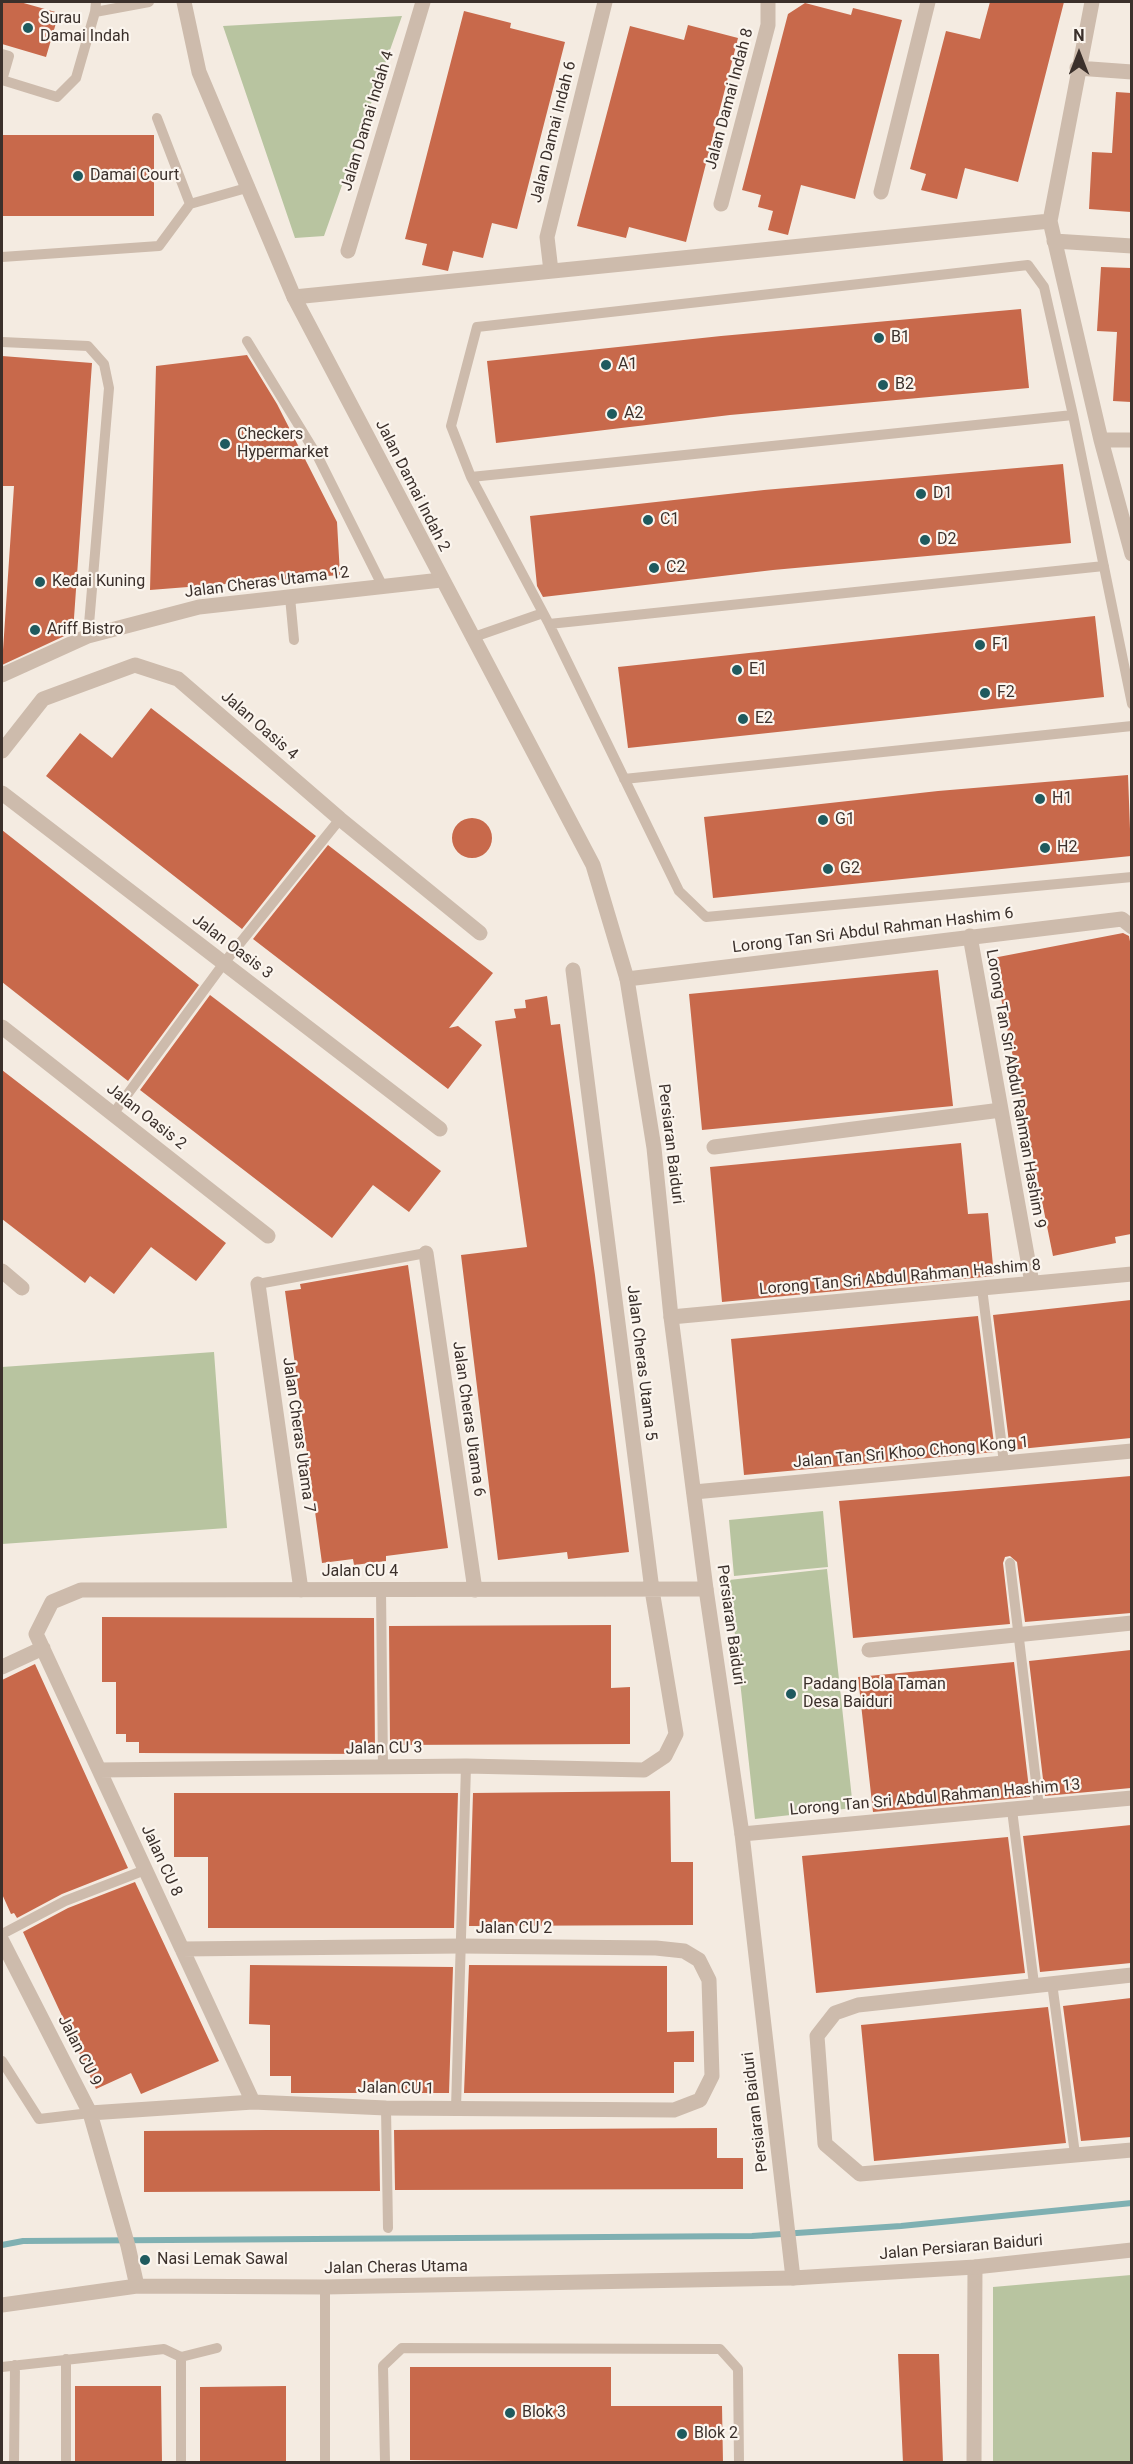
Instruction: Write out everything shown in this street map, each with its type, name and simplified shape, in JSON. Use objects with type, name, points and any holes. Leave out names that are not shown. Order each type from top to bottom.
[{"type":"street","name":"Jalan Damai Indah 2","points":[[184,2],[199,72],[250,187],[294,297],[471,638],[593,865],[627,979]]},
{"type":"street","name":"Jalan Damai Indah 4","points":[[348,251],[423,2]]},
{"type":"street","name":"Jalan Damai Indah 6","points":[[551,271],[547,237],[604,2]]},
{"type":"street","name":"Jalan Damai Indah 8","points":[[721,204],[768,25],[768,2]]},
{"type":"street","points":[[881,192],[928,2]]},
{"type":"street","points":[[1092,2],[1077,68],[1050,221],[1101,440],[1131,554]]},
{"type":"street","points":[[1077,68],[1131,72]]},
{"type":"street","points":[[294,297],[1050,221]]},
{"type":"street","points":[[1054,241],[1131,246]]},
{"type":"street","points":[[1101,440],[1131,440]]},
{"type":"street","name":"Jalan Cheras Utama 12","points":[[2,675],[87,636],[199,607],[441,580]]},
{"type":"street","name":"Jalan Oasis 4","points":[[2,751],[43,699],[135,664],[178,679],[340,819],[480,933]]},
{"type":"street","name":"Jalan Oasis 3","points":[[2,793],[441,1129]]},
{"type":"street","name":"Lorong Tan Sri Abdul Rahman Hashim 6","points":[[627,979],[970,936],[1127,923]]},
{"type":"street","name":"Lorong Tan Sri Abdul Rahman Hashim 9","points":[[970,936],[1032,1283]]},
{"type":"street","name":"Jalan Cheras Utama 5","points":[[573,970],[652,1590],[676,1734],[665,1756]]},
{"type":"street","name":"Persiaran Baiduri","points":[[627,979],[654,1148],[671,1317],[706,1589],[742,1834],[793,2278]]},
{"type":"street","name":"Jalan Oasis 2","points":[[2,1027],[268,1236]]},
{"type":"street","points":[[714,1147],[1000,1110]]},
{"type":"street","name":"Jalan Cheras Utama 6","points":[[426,1253],[475,1590]]},
{"type":"street","points":[[2,1271],[22,1288]]},
{"type":"street","name":"Lorong Tan Sri Abdul Rahman Hashim 8","points":[[671,1317],[1131,1274]]},
{"type":"street","name":"Jalan Cheras Utama 7","points":[[258,1284],[301,1590]]},
{"type":"street","name":"Jalan Tan Sri Khoo Chong Kong 1","points":[[694,1492],[1131,1451]]},
{"type":"street","name":"Jalan CU 4","points":[[40,1641],[52,1602],[81,1590],[706,1589]]},
{"type":"street","points":[[869,1650],[1131,1623]]},
{"type":"street","points":[[2,1667],[40,1641]]},
{"type":"street","name":"Jalan CU 8","points":[[40,1641],[253,2102]]},
{"type":"street","name":"Jalan CU 3","points":[[99,1770],[466,1766],[644,1770],[665,1756]]},
{"type":"street","name":"Lorong Tan Sri Abdul Rahman Hashim 13","points":[[742,1834],[1131,1798]]},
{"type":"street","name":"Jalan CU 9","points":[[2,1941],[90,2113],[128,2246],[137,2286]]},
{"type":"street","name":"Jalan CU 2","points":[[182,1949],[460,1946],[656,1948],[684,1951],[699,1960],[709,1980],[712,2076],[700,2100]]},
{"type":"street","points":[[1131,1975],[858,2005],[835,2013],[817,2036],[825,2144],[860,2174],[1131,2150]]},
{"type":"street","name":"Jalan CU 1","points":[[90,2113],[253,2102],[386,2108],[674,2110],[700,2100]]},
{"type":"street","name":"Jalan Persiaran Baiduri","points":[[793,2278],[975,2267],[1131,2250]]},
{"type":"street","points":[[974,2463],[975,2267]]},
{"type":"street","name":"Jalan Cheras Utama","points":[[2,2306],[137,2286],[325,2287],[793,2278]]},
{"type":"lane","points":[[2,54],[9,56],[2,80],[57,97],[76,78],[95,7],[149,2]]},
{"type":"lane","points":[[157,118],[190,204]]},
{"type":"lane","points":[[2,257],[159,246],[190,204],[250,187]]},
{"type":"lane","points":[[1131,704],[1073,415],[1044,287],[1028,265],[477,327],[451,426],[471,477],[549,624],[679,891],[706,917],[1131,877]]},
{"type":"lane","points":[[247,341],[318,457],[383,587]]},
{"type":"lane","points":[[2,342],[87,346],[104,364],[109,388],[87,636]]},
{"type":"lane","points":[[471,477],[1073,415]]},
{"type":"lane","points":[[549,624],[1104,566]]},
{"type":"lane","points":[[290,597],[294,640]]},
{"type":"lane","points":[[471,638],[543,613]]},
{"type":"lane","points":[[624,779],[1131,726]]},
{"type":"lane","points":[[112,1114],[224,963],[340,819]]},
{"type":"lane","points":[[258,1284],[426,1253]]},
{"type":"lane","points":[[982,1288],[1004,1463]]},
{"type":"lane","points":[[1010,1563],[1039,1807]]},
{"type":"lane","points":[[381,1590],[383,1767]]},
{"type":"lane","points":[[456,2108],[466,1766]]},
{"type":"lane","points":[[1012,1810],[1034,1984]]},
{"type":"lane","points":[[2,1934],[65,1901],[145,1870]]},
{"type":"lane","points":[[1052,1983],[1075,2154]]},
{"type":"lane","points":[[2,2061],[39,2120],[90,2113]]},
{"type":"lane","points":[[386,2108],[388,2228]]},
{"type":"lane","points":[[325,2287],[325,2463]]},
{"type":"lane","points":[[2,2367],[164,2349],[181,2357],[217,2348]]},
{"type":"lane","points":[[385,2463],[383,2366],[402,2348],[426,2348],[720,2349],[738,2369],[739,2463]]},
{"type":"lane","points":[[181,2357],[181,2463]]},
{"type":"lane","points":[[66,2359],[66,2463]]},
{"type":"lane","points":[[14,2463],[15,2365]]},
{"type":"green space","points":[[402,16],[324,236],[295,238],[223,26]]},
{"type":"green space","points":[[214,1352],[227,1528],[2,1544],[2,1367]]},
{"type":"green space","points":[[823,1511],[828,1567],[734,1576],[729,1520]]},
{"type":"green space","name":"Padang Bola Taman Desa Baiduri","points":[[827,1569],[853,1808],[755,1819],[729,1580]]},
{"type":"green space","points":[[1131,2275],[1131,2462],[993,2462],[993,2287]]},
{"type":"building","name":"Surau Damai Indah","points":[[2,2],[20,2],[59,13],[46,57],[2,44]]},
{"type":"building","points":[[990,2],[1064,2],[1018,182],[965,168],[957,199],[921,190],[926,174],[910,169],[946,31],[980,39]]},
{"type":"building","points":[[805,3],[851,15],[853,8],[902,20],[855,199],[801,185],[788,235],[768,230],[773,211],[758,207],[761,195],[742,190],[788,14]]},
{"type":"building","points":[[464,11],[511,23],[510,28],[565,42],[517,229],[492,223],[483,258],[453,251],[448,271],[422,265],[427,244],[405,239]]},
{"type":"building","points":[[688,25],[738,38],[686,242],[629,227],[626,238],[577,226],[630,26],[684,40]]},
{"type":"building","points":[[1116,92],[1131,93],[1131,212],[1089,209],[1092,152],[1112,153]]},
{"type":"building","name":"Damai Court","points":[[2,135],[154,135],[154,216],[2,216]]},
{"type":"building","points":[[1101,267],[1131,268],[1131,402],[1113,401],[1117,332],[1097,331]]},
{"type":"building","points":[[1021,309],[1029,388],[730,415],[496,443],[487,361],[721,336]]},
{"type":"building","name":"Checkers Hypermarket","points":[[247,355],[277,404],[337,522],[340,575],[150,590],[156,366]]},
{"type":"building","points":[[2,356],[92,363],[73,632],[2,665],[14,486],[2,486]]},
{"type":"building","points":[[1063,464],[1071,543],[773,570],[543,597],[537,586],[530,516],[764,490]]},
{"type":"building","points":[[1095,616],[1104,697],[628,748],[618,667]]},
{"type":"building","points":[[151,708],[316,836],[242,929],[46,776],[80,733],[112,758]]},
{"type":"building","points":[[1128,775],[1131,856],[713,898],[704,817],[938,791]]},
{"type":"building","points":[[472,818],[480,819],[486,824],[491,830],[491,846],[486,852],[480,857],[472,858],[464,857],[458,852],[453,846],[452,838],[453,830],[458,824],[464,819]]},
{"type":"building","points":[[2,830],[199,985],[128,1081],[2,982]]},
{"type":"building","points":[[328,845],[493,973],[449,1028],[458,1026],[482,1045],[448,1089],[253,939]]},
{"type":"building","points":[[1123,933],[1129,936],[1131,947],[1131,1234],[1115,1237],[1116,1243],[1053,1256],[993,958]]},
{"type":"building","points":[[938,970],[953,1106],[702,1130],[689,994]]},
{"type":"building","points":[[210,995],[441,1171],[409,1212],[373,1185],[332,1238],[140,1090]]},
{"type":"building","points":[[547,996],[551,1025],[560,1024],[595,1275],[629,1552],[568,1559],[567,1552],[498,1560],[461,1255],[527,1247],[495,1021],[516,1018],[514,1009],[526,1008],[525,1000]]},
{"type":"building","points":[[2,1070],[226,1243],[196,1281],[151,1247],[114,1294],[90,1276],[85,1283],[2,1219]]},
{"type":"building","points":[[961,1143],[968,1214],[988,1213],[994,1276],[722,1302],[710,1167]]},
{"type":"building","points":[[408,1265],[448,1548],[386,1556],[386,1561],[354,1565],[353,1559],[322,1563],[285,1291],[301,1289],[300,1284]]},
{"type":"building","points":[[1131,1300],[1131,1438],[1010,1450],[993,1315]]},
{"type":"building","points":[[978,1316],[995,1452],[744,1475],[731,1339]]},
{"type":"building","points":[[1131,1476],[1131,1613],[1025,1622],[1017,1562],[1010,1556],[1005,1557],[1003,1563],[1010,1624],[853,1638],[839,1501]]},
{"type":"building","points":[[102,1617],[374,1618],[375,1754],[139,1753],[139,1742],[126,1742],[126,1734],[116,1734],[116,1682],[102,1682]]},
{"type":"building","points":[[611,1625],[611,1688],[630,1687],[630,1744],[390,1745],[389,1626]]},
{"type":"building","points":[[1131,1650],[1131,1788],[1045,1796],[1029,1661]]},
{"type":"building","points":[[1014,1662],[1030,1797],[873,1812],[858,1677]]},
{"type":"building","points":[[35,1664],[128,1868],[62,1894],[17,1918],[14,1913],[11,1914],[2,1894],[2,1680]]},
{"type":"building","points":[[670,1791],[671,1862],[693,1862],[693,1925],[469,1926],[473,1793]]},
{"type":"building","points":[[174,1793],[458,1793],[454,1928],[208,1928],[208,1857],[174,1857]]},
{"type":"building","points":[[1131,1825],[1131,1963],[1040,1972],[1023,1836]]},
{"type":"building","points":[[1008,1837],[1025,1973],[816,1993],[802,1856]]},
{"type":"building","points":[[135,1882],[219,2061],[141,2094],[131,2073],[96,2089],[23,1932],[68,1908]]},
{"type":"building","points":[[250,1965],[453,1967],[449,2093],[291,2093],[291,2076],[270,2076],[270,2025],[249,2024]]},
{"type":"building","points":[[469,1965],[667,1966],[667,2032],[694,2031],[694,2062],[674,2062],[674,2093],[464,2093]]},
{"type":"building","points":[[1131,1998],[1131,2137],[1081,2141],[1063,2006]]},
{"type":"building","points":[[1048,2007],[1066,2143],[874,2161],[861,2025]]},
{"type":"building","points":[[717,2128],[717,2158],[743,2158],[743,2189],[395,2190],[394,2130]]},
{"type":"building","points":[[379,2130],[380,2191],[144,2192],[144,2131]]},
{"type":"building","points":[[898,2354],[939,2354],[943,2463],[903,2463]]},
{"type":"building","name":"Blok 3","points":[[410,2367],[611,2367],[611,2406],[722,2406],[723,2463],[410,2460]]},
{"type":"building","points":[[75,2386],[161,2386],[162,2463],[75,2463]]},
{"type":"building","points":[[286,2386],[286,2463],[200,2463],[200,2387]]},
{"type":"waterway","points":[[2,2245],[23,2241],[752,2236],[901,2226],[1132,2203]]},
{"type":"place","name":"Surau Damai Indah","points":[[28,28]]},
{"type":"place","name":"Damai Court","points":[[78,176]]},
{"type":"place","name":"B1","points":[[879,338]]},
{"type":"place","name":"A1","points":[[606,365]]},
{"type":"place","name":"B2","points":[[883,385]]},
{"type":"place","name":"A2","points":[[612,414]]},
{"type":"place","name":"Checkers Hypermarket","points":[[225,444]]},
{"type":"place","name":"D1","points":[[921,494]]},
{"type":"place","name":"C1","points":[[648,520]]},
{"type":"place","name":"D2","points":[[925,540]]},
{"type":"place","name":"C2","points":[[654,568]]},
{"type":"place","name":"Kedai Kuning","points":[[40,582]]},
{"type":"place","name":"Ariff Bistro","points":[[35,630]]},
{"type":"place","name":"F1","points":[[980,645]]},
{"type":"place","name":"E1","points":[[737,670]]},
{"type":"place","name":"F2","points":[[985,693]]},
{"type":"place","name":"E2","points":[[743,719]]},
{"type":"place","name":"H1","points":[[1040,799]]},
{"type":"place","name":"G1","points":[[823,820]]},
{"type":"place","name":"H2","points":[[1045,848]]},
{"type":"place","name":"G2","points":[[828,869]]},
{"type":"place","name":"Padang Bola Taman Desa Baiduri","points":[[791,1694]]},
{"type":"place","name":"Nasi Lemak Sawal","points":[[145,2260]]},
{"type":"place","name":"Blok 3","points":[[510,2413]]},
{"type":"place","name":"Blok 2","points":[[682,2434]]}]
